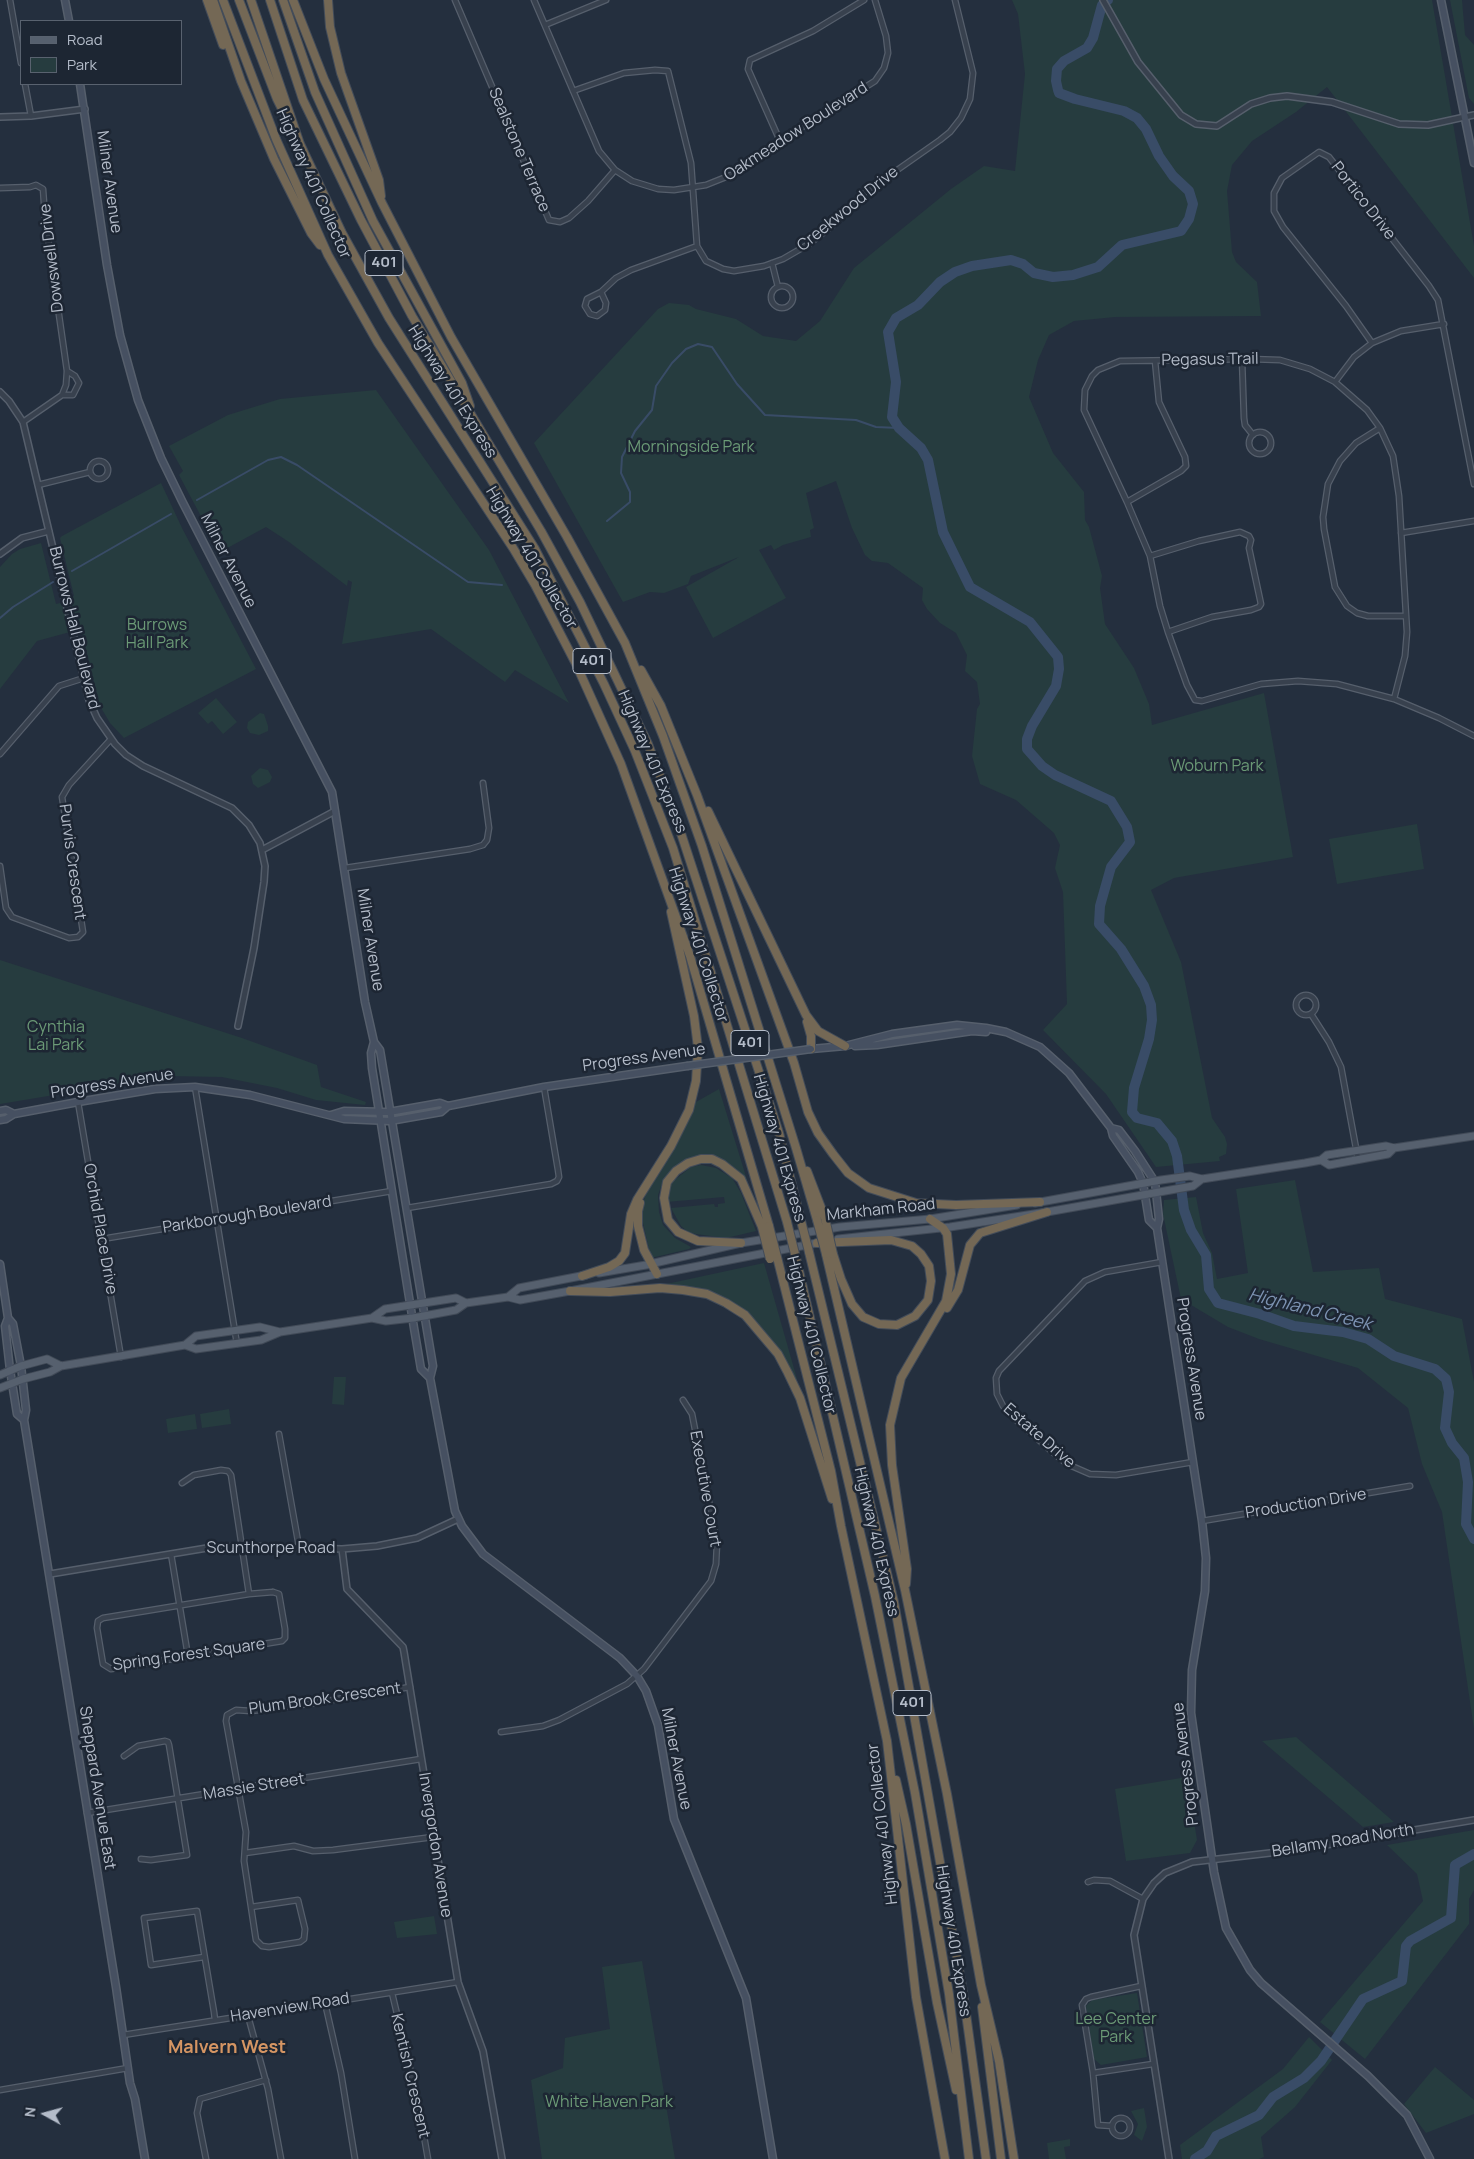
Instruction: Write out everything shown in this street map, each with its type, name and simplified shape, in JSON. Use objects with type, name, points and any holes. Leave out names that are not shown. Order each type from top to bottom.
[{"type":"highway","points":[[207,0],[232,70],[241,81]]},
{"type":"highway","points":[[213,0],[241,81],[278,167],[311,233],[328,255]]},
{"type":"highway","name":"Highway 401 Collector","points":[[223,0],[276,138],[328,255],[378,343],[513,548],[535,585],[576,664],[621,764],[690,956],[774,1258],[784,1286],[831,1471],[841,1526],[888,1741],[916,1997],[946,2159]]},
{"type":"highway","points":[[239,0],[277,99],[300,144]]},
{"type":"highway","name":"Highway 401 Express","points":[[251,0],[300,144],[342,233],[389,318],[535,549],[604,684],[635,751],[676,857],[787,1222],[875,1596],[915,1793],[949,1994],[969,2159]]},
{"type":"highway","name":"Highway 401 Express","points":[[270,0],[303,100],[361,220],[412,316],[541,531],[580,602],[648,744],[689,858],[779,1133],[894,1602],[963,1992],[986,2159]]},
{"type":"highway","points":[[283,0],[315,92],[373,222],[462,383],[474,420]]},
{"type":"highway","name":"Highway 401 Collector","points":[[293,0],[324,78],[382,203],[451,337],[625,643],[663,736],[702,846],[796,1148],[821,1219],[830,1254],[905,1590],[947,1794],[981,1985],[999,2061],[1014,2158]]},
{"type":"highway","points":[[328,0],[330,27],[341,73],[379,180],[382,203]]},
{"type":"highway","points":[[625,643],[661,706],[697,795],[794,1063],[808,1112],[818,1133],[848,1174],[869,1188],[916,1203],[1040,1202]]},
{"type":"highway","points":[[697,795],[709,813],[806,1015],[818,1031],[845,1046]]},
{"type":"highway","points":[[582,1276],[609,1267],[619,1261],[625,1253],[629,1239],[631,1214],[671,1146],[689,1110],[696,1081],[698,1048],[694,1016],[666,885]]},
{"type":"highway","points":[[806,1015],[811,1036],[811,1049]]},
{"type":"highway","points":[[741,1243],[698,1240],[678,1232],[668,1220],[664,1198],[667,1182],[676,1171],[688,1163],[701,1159],[712,1159],[722,1164],[742,1179],[765,1226]]},
{"type":"highway","points":[[646,1186],[638,1211],[638,1226],[644,1250],[657,1274]]},
{"type":"highway","points":[[928,1331],[958,1290],[970,1245],[980,1233],[1047,1212]]},
{"type":"highway","points":[[905,1590],[907,1569],[892,1465],[890,1425],[901,1378],[946,1301],[951,1274],[946,1234],[943,1228],[930,1219]]},
{"type":"highway","points":[[817,1243],[890,1240],[912,1246],[921,1254],[929,1266],[931,1281],[928,1300],[914,1316],[897,1325],[879,1324],[863,1317],[852,1304],[830,1254]]},
{"type":"highway","points":[[570,1292],[610,1292],[660,1288],[683,1290],[707,1294],[745,1315],[778,1354],[800,1398],[841,1526]]},
{"type":"highway","points":[[888,1741],[906,1824],[937,2003],[963,2117]]},
{"type":"highway","points":[[981,1985],[1001,2159]]},
{"type":"main road","points":[[65,0],[69,20]]},
{"type":"main road","points":[[1441,0],[1474,163]]},
{"type":"main road","name":"Milner Avenue","points":[[80,85],[107,265],[120,335],[138,400],[161,458],[182,501],[321,767],[332,792],[365,1002],[374,1042],[380,1050],[390,1121],[425,1315],[433,1366],[430,1378],[458,1519],[483,1554],[620,1658],[637,1676],[646,1691],[658,1725],[674,1819],[746,1998],[773,2159]]},
{"type":"main road","name":"Progress Avenue","points":[[845,1046],[874,1037],[957,1025],[1006,1032],[1026,1039],[1069,1073],[1111,1128],[1113,1136],[1138,1172],[1143,1183],[1149,1220],[1157,1228]]},
{"type":"main road","name":"Progress Avenue","points":[[0,1120],[14,1114],[78,1102],[155,1089],[195,1087],[250,1095],[344,1119],[390,1121],[441,1112],[448,1106],[544,1087],[811,1049],[877,1045],[972,1028]]},
{"type":"main road","points":[[916,1038],[920,1029]]},
{"type":"main road","name":"Milner Avenue","points":[[374,1042],[371,1053],[372,1068],[382,1120],[410,1306],[421,1368],[430,1378]]},
{"type":"main road","name":"Progress Avenue","points":[[331,1115],[344,1111],[389,1112],[440,1102],[448,1106]]},
{"type":"main road","name":"Progress Avenue","points":[[0,1111],[6,1110],[14,1114]]},
{"type":"main road","name":"Progress Avenue","points":[[1111,1128],[1119,1130],[1136,1151],[1154,1182],[1156,1192],[1159,1219],[1157,1228],[1206,1558],[1205,1591],[1192,1670],[1191,1713],[1212,1858],[1226,1928],[1250,1970],[1261,1983],[1368,2076],[1407,2115],[1430,2159]]},
{"type":"main road","name":"Markham Road","points":[[508,1297],[519,1288],[651,1264],[741,1243],[840,1227],[930,1219],[1040,1202],[1143,1183],[1186,1177],[1202,1179],[1322,1160],[1327,1155],[1357,1150],[1386,1146],[1394,1148],[1474,1136]]},
{"type":"main road","name":"Markham Road","points":[[1322,1160],[1329,1165],[1388,1154],[1394,1148]]},
{"type":"main road","name":"Markham Road","points":[[185,1345],[196,1349],[262,1340],[280,1332],[372,1318],[386,1322],[413,1318],[456,1310],[466,1303],[508,1297],[520,1300],[570,1292],[817,1243],[860,1236],[943,1228],[1047,1212],[1193,1186],[1202,1179]]},
{"type":"main road","name":"Sheppard Avenue East","points":[[0,1264],[8,1318],[5,1326],[10,1370],[17,1414],[24,1420]]},
{"type":"main road","name":"Markham Road","points":[[372,1318],[385,1309],[456,1298],[466,1303]]},
{"type":"main road","name":"Sheppard Avenue East","points":[[8,1318],[13,1324],[21,1366],[26,1410],[24,1420],[128,2068],[145,2159]]},
{"type":"main road","name":"Markham Road","points":[[0,1388],[23,1379],[50,1372],[61,1366],[185,1345],[196,1336],[260,1327],[280,1332]]},
{"type":"main road","name":"Markham Road","points":[[0,1375],[21,1366],[47,1359],[61,1366]]},
{"type":"street","points":[[10,0],[20,57]]},
{"type":"street","name":"Sealstone Terrace","points":[[455,0],[549,220],[560,222],[569,218],[588,201],[615,170]]},
{"type":"street","name":"Oakmeadow Boulevard","points":[[534,0],[599,151],[615,170],[632,181],[652,187],[674,190],[693,188],[717,182],[741,171],[780,141],[828,109],[866,88],[882,71],[887,58],[888,46],[875,0]]},
{"type":"street","points":[[545,25],[606,0]]},
{"type":"street","points":[[780,141],[748,69],[750,60],[813,31],[864,0]]},
{"type":"street","name":"Creekwood Drive","points":[[697,246],[706,260],[723,269],[734,271],[772,263],[809,244],[833,225],[862,194],[950,132],[961,118],[970,99],[973,73],[955,0]]},
{"type":"street","points":[[1103,0],[1138,62],[1181,115],[1196,124],[1217,126],[1251,104],[1270,98],[1287,96],[1332,102],[1399,124],[1428,125],[1474,115]]},
{"type":"street","points":[[573,90],[624,72],[655,70],[668,72],[691,163],[697,246],[638,266],[616,278],[602,292],[587,299],[585,306],[590,314],[597,316],[605,310],[606,303],[602,292]]},
{"type":"street","points":[[25,85],[31,116]]},
{"type":"street","points":[[0,117],[31,116],[84,109]]},
{"type":"street","name":"Portico Drive","points":[[1372,343],[1274,212],[1274,192],[1282,178],[1319,152],[1329,157],[1438,300],[1473,471],[1474,484]]},
{"type":"street","name":"Dowswell Drive","points":[[0,188],[30,187],[36,184],[43,189],[46,226],[67,371],[66,385],[62,395],[23,422]]},
{"type":"street","points":[[772,263],[778,287]]},
{"type":"street","points":[[778,287],[786,287],[793,295],[792,302],[786,307],[780,308],[772,301],[772,295],[778,287]]},
{"type":"street","points":[[1335,382],[1354,357],[1372,343],[1401,331],[1444,324]]},
{"type":"street","points":[[1242,359],[1244,418],[1245,425],[1252,435]]},
{"type":"street","name":"Pegasus Trail","points":[[1242,359],[1280,360],[1296,364],[1335,382],[1359,402],[1380,428],[1393,456],[1397,477],[1406,616],[1405,656],[1394,699],[1337,684],[1298,681],[1261,684],[1204,700],[1195,700],[1187,685],[1160,606],[1150,556],[1084,410],[1085,390],[1092,376],[1108,364],[1120,361],[1242,359]]},
{"type":"street","points":[[1127,502],[1181,471],[1186,466],[1185,457],[1157,398],[1155,361]]},
{"type":"street","name":"Dowswell Drive","points":[[62,395],[73,395],[79,383],[75,376],[67,371]]},
{"type":"street","name":"Burrows Hall Boulevard","points":[[0,392],[9,401],[23,422],[92,709],[111,739],[126,755],[143,766],[232,808],[249,825],[262,850],[265,866],[264,882],[254,948],[238,1026]]},
{"type":"street","points":[[1380,428],[1356,443],[1340,461],[1328,484],[1323,517],[1324,529],[1335,588],[1348,606],[1357,613],[1368,616],[1406,616]]},
{"type":"street","points":[[1262,432],[1268,436],[1271,445],[1268,452],[1257,454],[1251,449],[1249,442],[1252,435],[1262,432]]},
{"type":"street","points":[[98,461],[104,462],[109,469],[106,477],[100,480],[94,478],[90,472],[93,464],[98,461]]},
{"type":"street","points":[[38,485],[90,472]]},
{"type":"street","points":[[1401,534],[1474,521]]},
{"type":"street","points":[[0,554],[22,538],[49,530]]},
{"type":"street","points":[[1150,556],[1199,541],[1240,532],[1249,536],[1251,540],[1250,548],[1261,604],[1252,610],[1212,617],[1168,632]]},
{"type":"street","points":[[0,754],[59,686],[84,678]]},
{"type":"street","points":[[1394,699],[1439,718],[1474,736]]},
{"type":"street","name":"Purvis Crescent","points":[[0,866],[6,908],[12,917],[69,938],[78,937],[83,932],[62,797],[69,785],[111,739]]},
{"type":"street","points":[[345,868],[470,850],[483,845],[487,840],[490,828],[483,783]]},
{"type":"street","points":[[262,850],[336,811]]},
{"type":"street","points":[[1309,994],[1316,1000],[1316,1008],[1311,1014],[1303,1015],[1297,1010],[1296,1002],[1301,995],[1309,994]]},
{"type":"street","points":[[1311,1014],[1330,1042],[1341,1067],[1358,1159]]},
{"type":"street","points":[[195,1087],[237,1344]]},
{"type":"street","points":[[407,1208],[551,1184],[557,1181],[559,1177],[544,1087]]},
{"type":"street","name":"Orchid Place Drive","points":[[78,1102],[121,1357]]},
{"type":"street","name":"Parkborough Boulevard","points":[[102,1239],[392,1191]]},
{"type":"street","name":"Estate Drive","points":[[1162,1262],[1105,1272],[1085,1281],[999,1372],[996,1378],[997,1394],[1003,1406],[1014,1418],[1056,1455],[1067,1464],[1090,1474],[1116,1475],[1193,1462]]},
{"type":"street","name":"Executive Court","points":[[501,1732],[543,1726],[559,1720],[627,1684],[637,1676],[711,1581],[716,1564],[717,1543],[692,1414],[683,1400]]},
{"type":"street","points":[[279,1434],[299,1547]]},
{"type":"street","points":[[182,1483],[194,1475],[221,1470],[228,1471],[231,1475],[249,1594]]},
{"type":"street","name":"Production Drive","points":[[1202,1521],[1410,1486]]},
{"type":"street","name":"Scunthorpe Road","points":[[50,1574],[171,1554],[242,1546],[342,1549],[406,1541],[458,1519]]},
{"type":"street","name":"Invergordon Avenue","points":[[342,1549],[347,1589],[403,1646],[458,1982],[483,2051],[502,2159]]},
{"type":"street","points":[[171,1554],[188,1656]]},
{"type":"street","name":"Spring Forest Square","points":[[273,1592],[279,1594],[285,1629],[285,1638],[282,1641],[111,1669],[106,1668],[103,1664],[96,1628],[98,1621],[103,1618],[249,1594],[273,1592]]},
{"type":"street","name":"Plum Brook Crescent","points":[[239,1789],[226,1721],[227,1715],[232,1711],[308,1704],[410,1687]]},
{"type":"street","points":[[124,1756],[138,1746],[168,1742],[178,1799],[186,1855],[151,1860],[141,1859]]},
{"type":"street","name":"Massie Street","points":[[87,1813],[421,1760]]},
{"type":"street","points":[[239,1789],[246,1832],[244,1861],[251,1907],[258,1944],[269,1946],[300,1942],[304,1939],[305,1929],[298,1900],[251,1907]]},
{"type":"street","name":"Bellamy Road North","points":[[1143,1899],[1154,1883],[1165,1873],[1192,1862],[1212,1858],[1316,1848],[1474,1820]]},
{"type":"street","points":[[245,1853],[294,1846],[313,1851],[334,1850],[433,1837]]},
{"type":"street","points":[[1088,1882],[1094,1880],[1110,1881],[1143,1899],[1134,1935],[1169,2159]]},
{"type":"street","points":[[204,1957],[151,1965],[144,1918],[196,1911],[215,2020]]},
{"type":"street","name":"Havenview Road","points":[[123,2035],[458,1982]]},
{"type":"street","points":[[1112,2126],[1098,2125],[1093,2073],[1082,2005],[1086,1999],[1091,1997],[1141,1986]]},
{"type":"street","name":"Kentish Crescent","points":[[392,1993],[418,2102],[428,2159]]},
{"type":"street","points":[[324,2004],[341,2073],[355,2159]]},
{"type":"street","points":[[248,2016],[266,2080],[281,2159]]},
{"type":"street","points":[[1093,2073],[1153,2064]]},
{"type":"street","points":[[0,2090],[128,2068]]},
{"type":"street","points":[[206,2159],[197,2113],[200,2099],[266,2080]]},
{"type":"street","points":[[1120,2118],[1128,2121],[1130,2126],[1129,2132],[1121,2136],[1113,2132],[1112,2126],[1115,2120],[1120,2118]]},
{"type":"green space","name":"Morningside Park","points":[[1012,0],[1432,0],[1474,246],[1474,278],[1327,87],[1296,112],[1252,141],[1232,165],[1227,191],[1232,252],[1236,262],[1257,282],[1261,316],[1115,317],[1074,321],[1049,335],[1038,360],[1029,397],[1053,453],[1084,492],[1085,520],[1089,527],[1102,576],[1100,588],[1105,624],[1134,668],[1149,704],[1152,725],[1264,693],[1293,857],[1174,878],[1151,890],[1181,962],[1212,1118],[1225,1137],[1227,1144],[1226,1154],[1219,1157],[1220,1161],[1156,1167],[1106,1094],[1043,1030],[1067,1004],[1063,892],[1055,868],[1060,845],[1054,833],[1016,800],[980,784],[972,756],[977,709],[980,704],[977,682],[965,671],[967,655],[956,633],[940,623],[927,609],[922,600],[923,588],[888,563],[872,561],[865,555],[852,528],[836,481],[806,493],[814,528],[810,530],[811,537],[783,545],[774,550],[771,545],[759,550],[786,598],[713,638],[686,587],[739,557],[691,576],[688,584],[664,593],[650,592],[623,602],[534,443],[658,309],[669,303],[689,305],[696,309],[736,319],[763,336],[796,341],[820,321],[854,268],[951,189],[984,166],[1015,171],[1025,74],[1018,14]]},
{"type":"green space","points":[[1450,0],[1462,0],[1465,35],[1474,45],[1474,104],[1469,98]]},
{"type":"green space","points":[[376,390],[489,550],[569,703],[515,670],[505,682],[431,629],[342,644],[352,582],[348,580],[347,586],[266,527],[220,552],[179,475],[183,471],[169,446],[228,415],[280,399]]},
{"type":"green space","name":"Burrows Hall Park","points":[[161,483],[182,528],[256,669],[124,738],[110,723],[100,706],[81,629],[37,641],[0,689],[0,567],[12,554],[20,549],[41,543],[56,604],[74,596],[60,538]]},
{"type":"green space","points":[[216,698],[237,722],[223,734],[212,721],[208,724],[198,713]]},
{"type":"green space","points":[[260,713],[264,714],[268,731],[259,735],[250,733],[247,728],[248,722]]},
{"type":"green space","points":[[260,768],[268,770],[272,777],[270,782],[258,788],[253,784],[251,776]]},
{"type":"green space","points":[[1417,824],[1424,869],[1337,884],[1329,839]]},
{"type":"green space","name":"Cynthia Lai Park","points":[[0,960],[242,1038],[317,1065],[321,1087],[366,1102],[365,1105],[316,1100],[277,1088],[222,1077],[168,1076],[0,1104]]},
{"type":"green space","points":[[719,1089],[748,1183],[745,1184],[726,1164],[688,1160],[673,1168],[663,1181],[658,1195],[659,1212],[663,1225],[675,1238],[691,1247],[651,1258],[640,1210],[648,1189],[684,1129],[696,1102]]},
{"type":"green space","points":[[701,1165],[716,1168],[732,1178],[741,1193],[756,1231],[726,1238],[688,1232],[681,1226],[671,1208],[714,1204],[715,1207],[718,1207],[718,1204],[725,1203],[724,1197],[666,1202],[672,1182],[691,1167]]},
{"type":"green space","points":[[1295,1180],[1313,1272],[1379,1268],[1385,1299],[1462,1319],[1474,1382],[1474,1729],[1442,1512],[1422,1464],[1408,1408],[1358,1368],[1259,1339],[1228,1327],[1181,1299],[1163,1214],[1164,1200],[1196,1197],[1203,1233],[1212,1253],[1217,1279],[1248,1273],[1236,1189]]},
{"type":"green space","points":[[764,1263],[796,1381],[776,1345],[751,1316],[729,1300],[703,1290],[657,1286]]},
{"type":"green space","points":[[334,1377],[346,1377],[344,1405],[332,1404]]},
{"type":"green space","points":[[229,1409],[231,1424],[202,1428],[200,1414]]},
{"type":"green space","points":[[195,1414],[197,1429],[168,1433],[166,1419]]},
{"type":"green space","points":[[1296,1737],[1394,1822],[1363,1827],[1262,1741]]},
{"type":"green space","points":[[1187,1777],[1197,1840],[1190,1853],[1126,1861],[1115,1789]]},
{"type":"green space","points":[[1474,1830],[1474,1890],[1469,1899],[1469,1924],[1365,2059],[1320,2022],[1423,1901],[1417,1874],[1387,1845]]},
{"type":"green space","points":[[434,1916],[437,1934],[397,1938],[394,1922]]},
{"type":"green space","name":"White Haven Park","points":[[642,1961],[675,2159],[542,2159],[531,2080],[563,2068],[565,2038],[610,2029],[602,1967]]},
{"type":"green space","name":"Lee Center Park","points":[[1137,1993],[1147,2057],[1101,2065],[1094,2059],[1086,2006],[1092,2000]]},
{"type":"green space","points":[[1309,2037],[1332,2060],[1295,2107],[1261,2137],[1264,2157],[1259,2159],[1182,2159],[1180,2145],[1283,2069]]},
{"type":"green space","points":[[1435,2067],[1474,2100],[1474,2114],[1426,2133],[1404,2104]]},
{"type":"green space","points":[[1144,2108],[1147,2127],[1142,2141],[1134,2135],[1138,2124],[1131,2111]]},
{"type":"green space","points":[[1070,2139],[1070,2146],[1064,2147],[1066,2159],[1049,2159],[1047,2143]]},
{"type":"waterway","name":"Highland Creek","points":[[1108,0],[1102,5],[1093,38],[1087,48],[1064,61],[1057,69],[1056,81],[1059,93],[1075,99],[1124,111],[1137,118],[1146,129],[1159,156],[1173,176],[1189,191],[1193,204],[1189,219],[1181,231],[1122,245],[1098,267],[1073,275],[1053,277],[1034,273],[1023,264],[1011,260],[972,266],[955,272],[940,282],[918,305],[896,318],[888,332],[896,382],[892,417],[899,428],[921,448],[928,460],[943,532],[970,587],[1030,622],[1058,657],[1059,669],[1056,686],[1032,726],[1027,739],[1027,749],[1042,766],[1055,775],[1111,801],[1127,827],[1130,842],[1111,867],[1100,906],[1099,924],[1121,949],[1144,986],[1151,1005],[1152,1020],[1149,1039],[1134,1088],[1132,1112],[1137,1118],[1157,1123],[1172,1141],[1177,1156],[1184,1210],[1191,1230],[1206,1255],[1209,1289],[1218,1303],[1260,1314],[1294,1326],[1343,1332],[1368,1339],[1394,1356],[1435,1369],[1446,1379],[1449,1392],[1445,1428],[1452,1443],[1464,1458],[1468,1482],[1466,1524],[1474,1539]]},
{"type":"waterway","points":[[607,521],[630,502],[630,492],[621,473],[622,457],[635,431],[652,410],[656,386],[672,363],[686,349],[698,344],[712,347],[737,384],[765,415],[856,420],[876,427],[899,428]]},
{"type":"waterway","points":[[197,500],[268,460],[281,457],[297,465],[468,582],[502,585]]},
{"type":"waterway","points":[[72,571],[171,514]]},
{"type":"waterway","points":[[0,618],[13,607],[53,582]]},
{"type":"waterway","name":"Highland Creek","points":[[1195,2159],[1207,2151],[1216,2136],[1259,2115],[1273,2097],[1304,2078],[1321,2061],[1363,1999],[1402,1981],[1406,1946],[1410,1941],[1451,1918],[1455,1865],[1474,1854]]},
{"type":"district","name":"Malvern West","points":[[227,2048]]},
{"type":"park label","name":"Woburn Park","points":[[1217,767]]}]
